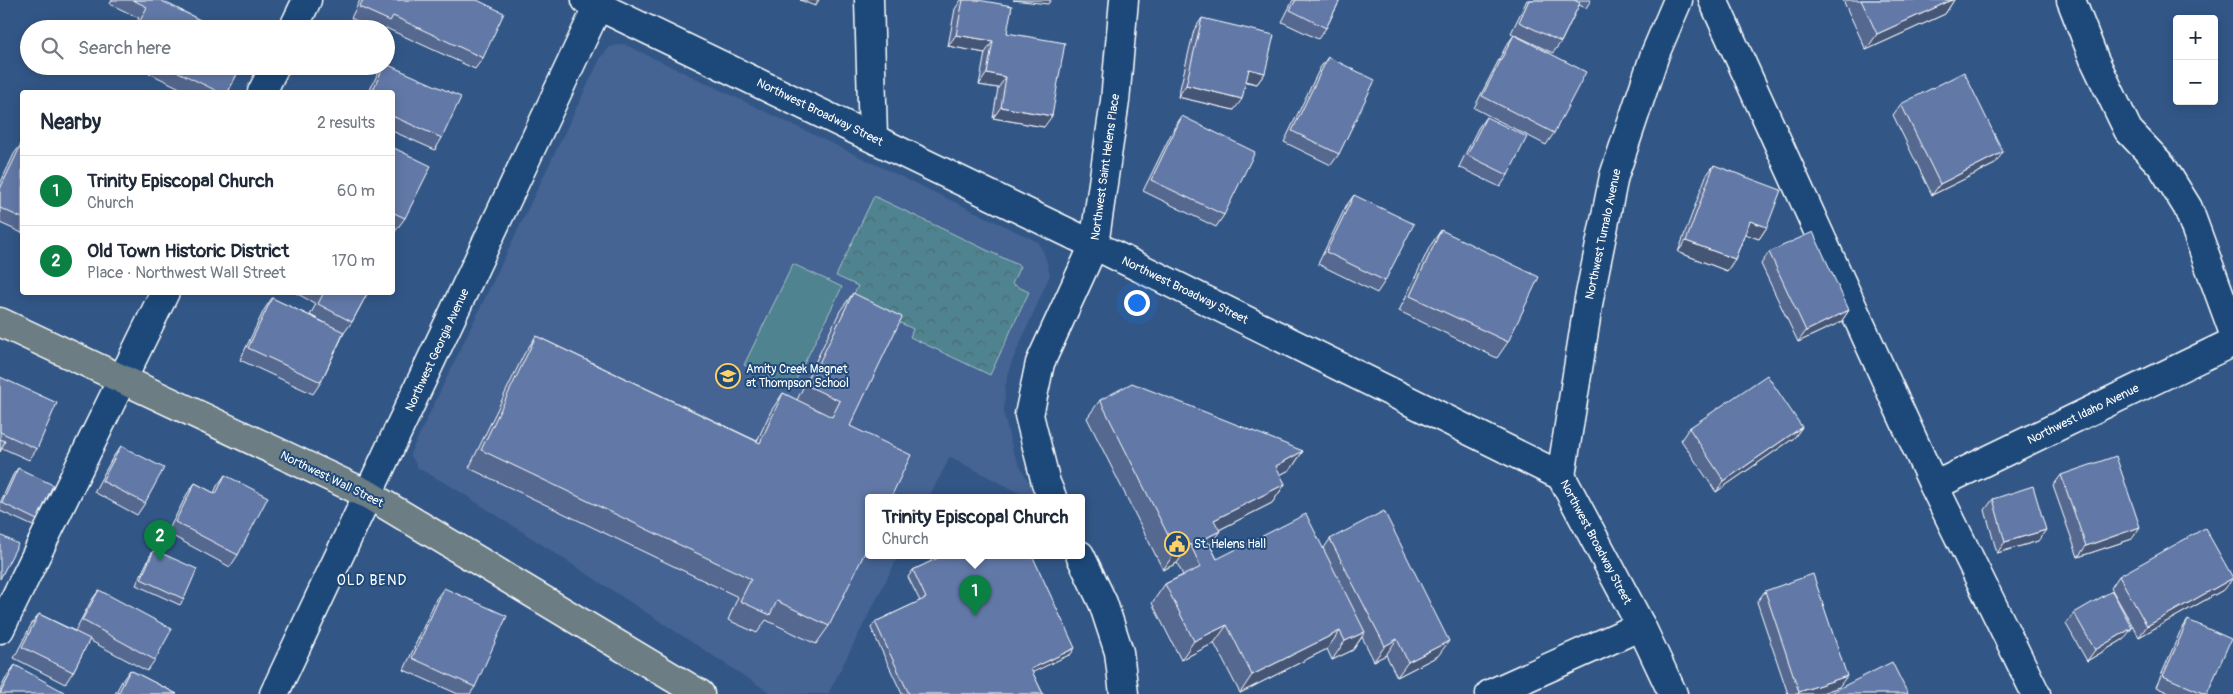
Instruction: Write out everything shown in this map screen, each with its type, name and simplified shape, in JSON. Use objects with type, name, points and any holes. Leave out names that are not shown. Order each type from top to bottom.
[{"type":"main road","name":"Northwest Wall Street","points":[[0,322],[369,495],[700,694]]},
{"type":"street","points":[[297,20],[307,0]]},
{"type":"street","points":[[869,0],[873,138]]},
{"type":"street","name":"Northwest Saint Helens Place","points":[[1051,494],[1046,483],[1029,415],[1040,363],[1094,245],[1115,100],[1124,0]]},
{"type":"street","name":"Northwest Tumalo Avenue","points":[[1561,476],[1589,299],[1614,176],[1655,54],[1678,0]]},
{"type":"street","points":[[1713,0],[1934,486],[2036,694]]},
{"type":"street","points":[[2071,0],[2094,58],[2128,130],[2162,166],[2188,208],[2233,331]]},
{"type":"street","name":"Northwest Broadway Street","points":[[592,3],[1094,245],[1561,476],[1641,626],[1673,694]]},
{"type":"street","name":"Northwest Georgia Avenue","points":[[274,694],[369,495],[592,3]]},
{"type":"street","points":[[263,90],[270,75]]},
{"type":"street","points":[[0,629],[164,295]]},
{"type":"street","name":"Northwest Idaho Avenue","points":[[1934,486],[2233,342]]},
{"type":"street","points":[[1082,559],[1103,603],[1119,652],[1124,694]]},
{"type":"street","points":[[1490,694],[1641,626]]},
{"type":"shaded area","name":"Amity Creek Magnet at Thompson School","points":[[624,44],[1038,242],[1045,256],[1050,275],[1011,364],[1005,387],[1004,415],[1013,452],[1034,494],[1021,494],[950,457],[931,494],[865,494],[865,559],[897,559],[828,694],[772,694],[456,489],[418,468],[410,454],[601,57],[610,47]]},
{"type":"green space","points":[[874,196],[1020,266],[1012,284],[1029,292],[990,375],[910,337],[913,329],[851,299],[858,286],[836,276]]},
{"type":"green space","points":[[793,264],[842,287],[792,388],[744,365]]},
{"type":"building","points":[[133,0],[160,0],[200,20],[140,20],[147,7]]},
{"type":"building","points":[[363,0],[477,0],[504,13],[483,58],[393,16],[391,20],[388,20],[359,7]]},
{"type":"building","points":[[963,0],[978,0],[1012,6],[1007,33],[1065,43],[1052,116],[1001,107],[1006,77],[987,73],[993,41],[956,35]]},
{"type":"building","points":[[1296,0],[1340,0],[1326,28],[1290,10]]},
{"type":"building","points":[[1529,0],[1574,0],[1580,3],[1561,42],[1519,22]]},
{"type":"building","points":[[1861,0],[1952,0],[1877,34]]},
{"type":"building","points":[[1202,18],[1274,35],[1265,73],[1249,69],[1242,99],[1186,85]]},
{"type":"building","points":[[1514,35],[1586,72],[1554,133],[1482,96]]},
{"type":"building","points":[[1328,57],[1375,80],[1339,154],[1292,131]]},
{"type":"building","points":[[395,68],[461,97],[442,138],[395,117],[395,90],[373,90],[380,75],[395,75]]},
{"type":"building","points":[[1964,72],[2003,152],[1940,184],[1901,104]]},
{"type":"building","points":[[184,75],[236,75],[229,90],[215,90]]},
{"type":"building","points":[[1182,116],[1255,152],[1224,215],[1151,180]]},
{"type":"building","points":[[1486,117],[1527,137],[1508,175],[1467,155]]},
{"type":"building","points":[[20,147],[20,217],[0,208],[0,189]]},
{"type":"building","points":[[395,148],[431,166],[405,218],[395,213]]},
{"type":"building","points":[[1714,165],[1781,190],[1767,227],[1750,221],[1735,259],[1686,241]]},
{"type":"building","points":[[1354,195],[1414,224],[1385,281],[1326,252]]},
{"type":"building","points":[[1441,230],[1539,277],[1508,342],[1410,296]]},
{"type":"building","points":[[1813,232],[1849,310],[1806,331],[1769,252]]},
{"type":"building","points":[[853,293],[902,317],[850,426],[911,455],[892,494],[865,494],[865,552],[829,626],[777,601],[770,615],[740,601],[751,579],[481,450],[536,336],[760,443],[783,393],[832,417],[840,401],[808,386]]},
{"type":"building","points":[[322,295],[366,295],[352,322],[318,304]]},
{"type":"building","points":[[272,298],[344,332],[321,382],[248,348]]},
{"type":"building","points":[[1767,375],[1802,427],[1724,481],[1689,428]]},
{"type":"building","points":[[0,377],[57,403],[37,449],[0,432]]},
{"type":"building","name":"St. Helens Hall","points":[[1132,383],[1303,451],[1276,466],[1285,484],[1214,520],[1220,531],[1206,538],[1217,559],[1306,514],[1365,632],[1345,641],[1340,631],[1252,675],[1227,625],[1194,641],[1165,584],[1201,567],[1190,544],[1176,551],[1100,400]]},
{"type":"building","points":[[0,439],[5,441],[0,452]]},
{"type":"building","points":[[121,446],[164,468],[145,503],[102,481]]},
{"type":"building","points":[[2116,456],[2140,527],[2086,546],[2061,475]]},
{"type":"building","points":[[18,468],[53,485],[37,520],[2,503]]},
{"type":"building","points":[[225,475],[268,497],[238,555],[175,522],[195,483],[216,494]]},
{"type":"building","points":[[2033,486],[2046,530],[2005,542],[1993,499]]},
{"type":"building","points":[[1384,511],[1449,641],[1408,662],[1397,639],[1385,646],[1330,539]]},
{"type":"building","points":[[2205,528],[2233,578],[2147,626],[2119,576]]},
{"type":"building","points":[[0,535],[18,544],[0,579]]},
{"type":"building","points":[[154,550],[197,569],[184,599],[141,579]]},
{"type":"building","points":[[936,559],[1034,559],[1075,648],[1031,669],[1043,694],[909,694],[875,622],[926,598],[913,570]]},
{"type":"building","points":[[1813,574],[1847,676],[1799,692],[1765,591]]},
{"type":"building","points":[[444,588],[507,616],[475,687],[412,658]]},
{"type":"building","points":[[99,590],[172,629],[155,660],[82,620]]},
{"type":"building","points":[[2112,591],[2132,628],[2095,650],[2074,613]]},
{"type":"building","points":[[39,614],[90,639],[73,672],[22,647]]},
{"type":"building","points":[[2188,620],[2231,639],[2207,694],[2163,676]]},
{"type":"building","points":[[1892,662],[1908,694],[1828,694]]},
{"type":"building","points":[[15,665],[64,692],[63,694],[0,694]]},
{"type":"building","points":[[130,670],[177,694],[118,694]]},
{"type":"place","name":"Amity Creek Magnet at Thompson School","points":[[728,376]]},
{"type":"place","name":"St. Helens Hall","points":[[1177,544]]},
{"type":"place","name":"Old Town Historic District","points":[[160,561]]},
{"type":"place","name":"Trinity Episcopal Church","points":[[975,616]]},
{"type":"district","name":"OLD BEND","points":[[372,580]]}]
